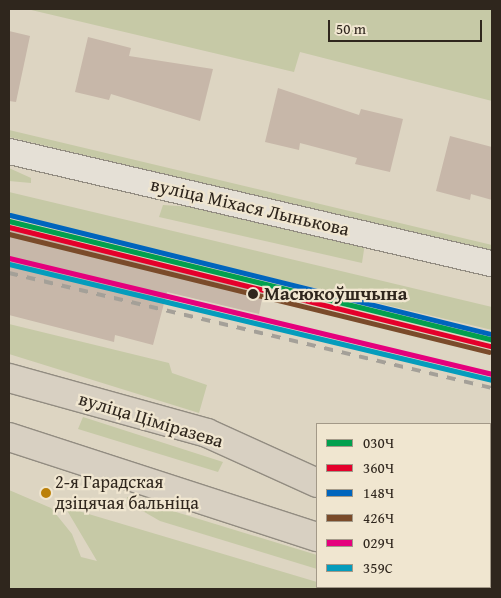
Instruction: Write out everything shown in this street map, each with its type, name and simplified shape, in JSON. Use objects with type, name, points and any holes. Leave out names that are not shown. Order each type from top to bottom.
[{"type":"main road","name":"вуліца Ціміразева","points":[[9,378],[207,433],[316,483]]},
{"type":"main road","points":[[9,437],[316,537]]},
{"type":"street","name":"вуліца Міхася Лынькова","points":[[9,151],[492,263]]},
{"type":"green space","points":[[27,9],[492,9],[492,101],[300,52],[294,72]]},
{"type":"green space","points":[[9,130],[492,245],[492,252],[9,137]]},
{"type":"green space","points":[[9,168],[31,178],[31,183],[9,181]]},
{"type":"green space","points":[[9,192],[492,307],[492,330],[9,216]]},
{"type":"green space","points":[[163,205],[209,208],[365,243],[362,263],[159,217]]},
{"type":"green space","points":[[9,324],[169,363],[172,373],[207,385],[199,413],[9,354]]},
{"type":"green space","points":[[83,417],[223,462],[218,472],[78,429]]},
{"type":"green space","points":[[491,472],[492,472],[491,538]]},
{"type":"green space","points":[[9,490],[51,508],[72,534],[81,557],[97,561],[65,507],[316,582],[316,588],[341,589],[9,589]]},
{"type":"green space","points":[[127,497],[316,555],[316,569],[160,521],[127,502]]},
{"type":"building","points":[[9,31],[30,36],[16,102],[9,101]]},
{"type":"building","points":[[88,37],[131,48],[129,56],[213,69],[200,121],[111,94],[109,100],[75,92]]},
{"type":"building","points":[[278,88],[359,115],[361,109],[403,119],[390,172],[355,164],[357,158],[300,143],[299,150],[265,142]]},
{"type":"building","points":[[450,136],[492,147],[492,200],[471,194],[470,200],[436,191]]},
{"type":"building","points":[[9,226],[264,289],[259,314],[167,292],[153,345],[115,335],[114,342],[9,315]]},
{"type":"railway","points":[[9,273],[492,388]]},
{"type":"transit line","name":"148Ч","points":[[10,215],[492,334]]},
{"type":"transit line","name":"030Ч","points":[[9,221],[492,340]]},
{"type":"transit line","name":"360Ч","points":[[9,227],[491,346]]},
{"type":"transit line","name":"426Ч","points":[[9,234],[489,352]]},
{"type":"transit line","name":"029Ч","points":[[9,258],[492,374]]},
{"type":"transit line","name":"359С","points":[[9,264],[491,380]]},
{"type":"place","name":"Масюкоўшчына","points":[[253,294]]},
{"type":"place","name":"2-я Гарадская дзіцячая бальніца","points":[[46,493]]}]
